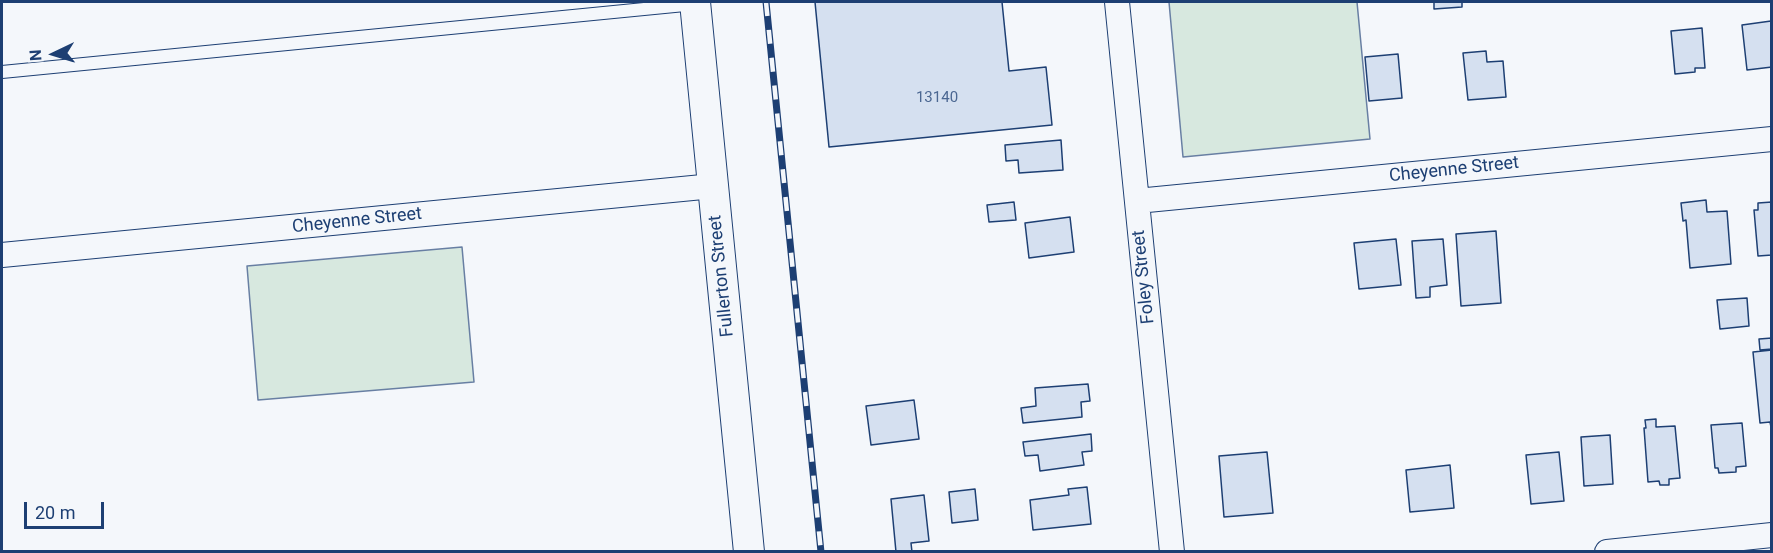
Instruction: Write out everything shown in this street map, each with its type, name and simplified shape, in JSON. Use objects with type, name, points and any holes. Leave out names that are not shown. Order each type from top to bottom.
[{"type":"street","name":"Foley Street","points":[[1117,2],[1172,552]]},
{"type":"street","name":"Fullerton Street","points":[[695,3],[749,552]]},
{"type":"street","name":"Cheyenne Street","points":[[1137,201],[1772,139]]},
{"type":"street","name":"Cheyenne Street","points":[[2,255],[713,186]]},
{"type":"street","points":[[1607,552],[1772,536]]},
{"type":"lane","points":[[2,72],[695,3]]},
{"type":"shaded area","points":[[1169,2],[1357,2],[1370,139],[1183,157]]},
{"type":"shaded area","points":[[462,247],[474,382],[258,400],[247,266]]},
{"type":"building","points":[[815,2],[1002,2],[1009,71],[1046,67],[1052,125],[829,147]]},
{"type":"building","points":[[1434,2],[1462,2],[1462,7],[1434,9]]},
{"type":"building","points":[[1771,21],[1772,67],[1747,70],[1742,25]]},
{"type":"building","points":[[1702,28],[1705,68],[1695,68],[1695,72],[1675,74],[1671,31]]},
{"type":"building","points":[[1486,51],[1487,62],[1503,61],[1506,97],[1468,100],[1463,53]]},
{"type":"building","points":[[1398,54],[1402,98],[1369,101],[1365,57]]},
{"type":"building","points":[[1061,140],[1063,170],[1019,173],[1018,160],[1006,161],[1005,145]]},
{"type":"building","points":[[1706,200],[1707,212],[1727,211],[1731,264],[1690,268],[1686,220],[1683,221],[1681,203]]},
{"type":"building","points":[[1014,202],[1016,220],[989,222],[987,205]]},
{"type":"building","points":[[1772,202],[1772,255],[1758,256],[1754,210],[1758,210],[1758,203]]},
{"type":"building","points":[[1070,217],[1074,252],[1029,258],[1025,223]]},
{"type":"building","points":[[1496,231],[1501,303],[1461,306],[1456,234]]},
{"type":"building","points":[[1396,239],[1401,285],[1359,289],[1354,243]]},
{"type":"building","points":[[1443,239],[1447,285],[1430,287],[1430,297],[1416,298],[1412,241]]},
{"type":"building","points":[[1747,298],[1749,326],[1720,329],[1717,300]]},
{"type":"building","points":[[1772,338],[1772,349],[1760,350],[1759,339]]},
{"type":"building","points":[[1772,350],[1772,432],[1770,422],[1760,423],[1753,352]]},
{"type":"building","points":[[1088,384],[1090,401],[1081,402],[1082,417],[1023,423],[1021,408],[1036,406],[1035,388]]},
{"type":"building","points":[[914,400],[919,439],[871,445],[866,406]]},
{"type":"building","points":[[1656,419],[1656,427],[1675,426],[1680,478],[1669,479],[1669,485],[1660,485],[1659,481],[1648,482],[1645,420]]},
{"type":"building","points":[[1742,423],[1746,466],[1736,467],[1736,472],[1719,473],[1718,468],[1715,468],[1711,425]]},
{"type":"building","points":[[1091,434],[1092,451],[1082,452],[1084,465],[1040,471],[1038,455],[1025,456],[1023,442]]},
{"type":"building","points":[[1610,435],[1613,484],[1584,486],[1581,437]]},
{"type":"building","points":[[1267,452],[1273,513],[1224,517],[1219,456]]},
{"type":"building","points":[[1559,452],[1564,501],[1531,504],[1526,455]]},
{"type":"building","points":[[1450,465],[1454,508],[1410,512],[1406,470]]},
{"type":"building","points":[[1087,487],[1091,524],[1033,530],[1030,500],[1069,495],[1068,489]]},
{"type":"building","points":[[975,489],[978,520],[952,523],[949,492]]},
{"type":"building","points":[[924,495],[929,541],[911,543],[912,552],[896,552],[891,499]]},
{"type":"railway","points":[[766,2],[821,552]]}]
